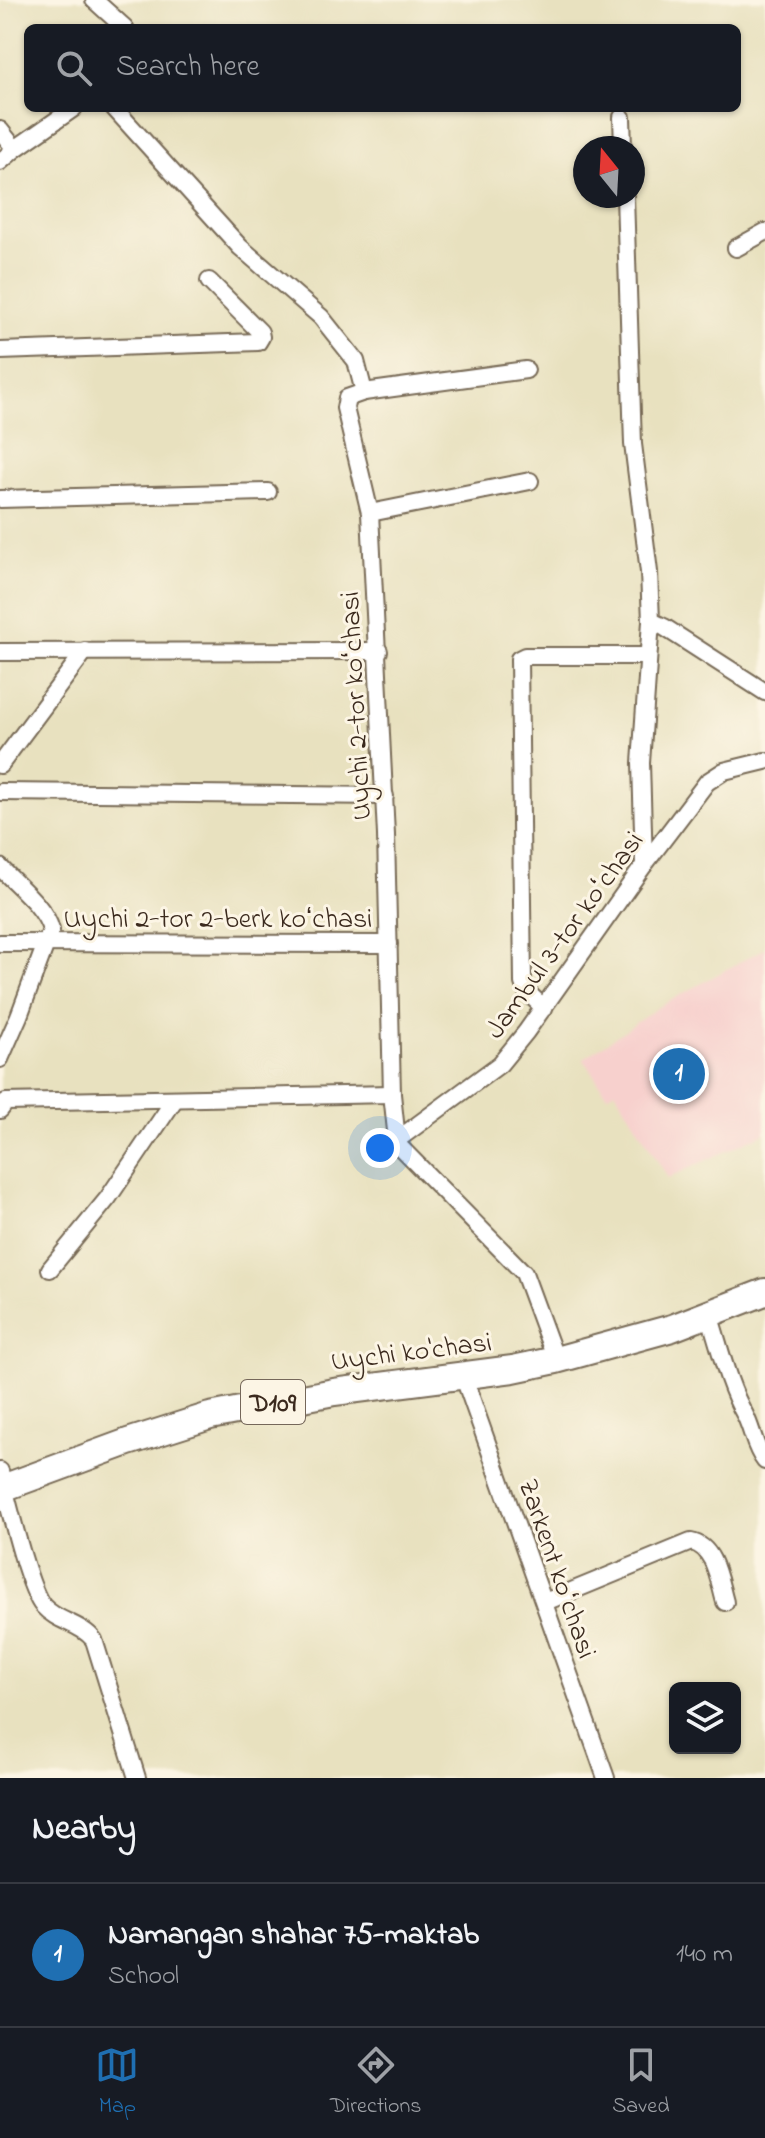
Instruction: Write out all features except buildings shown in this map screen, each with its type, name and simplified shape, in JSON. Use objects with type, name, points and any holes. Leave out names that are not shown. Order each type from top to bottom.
[{"type":"main road","name":"D109","points":[[556,1360],[672,1328],[765,1292]]},
{"type":"main road","name":"Uychi ko'chasi","points":[[1,1482],[210,1416],[334,1392],[513,1369],[556,1360]]},
{"type":"street","points":[[94,0],[121,24]]},
{"type":"street","points":[[0,162],[68,112]]},
{"type":"street","points":[[118,112],[240,247],[321,317],[356,361],[364,392],[526,370]]},
{"type":"street","points":[[622,117],[623,136]]},
{"type":"street","points":[[0,130],[15,149]]},
{"type":"street","points":[[625,208],[633,444],[649,572],[651,621],[641,763],[644,865]]},
{"type":"street","points":[[736,248],[765,232]]},
{"type":"street","points":[[0,351],[258,342],[260,332],[209,281]]},
{"type":"street","name":"Uychi 2-tor koʻchasi","points":[[364,392],[347,398],[345,408],[370,513],[379,651],[392,1094],[397,1140]]},
{"type":"street","points":[[370,513],[530,481]]},
{"type":"street","points":[[0,499],[268,492]]},
{"type":"street","points":[[651,621],[765,692]]},
{"type":"street","points":[[0,765],[85,651]]},
{"type":"street","points":[[0,652],[379,651]]},
{"type":"street","points":[[544,1008],[527,992],[523,983],[519,659],[525,656],[648,656]]},
{"type":"street","name":"Jambul 3-tor koʻchasi","points":[[397,1140],[500,1064],[707,782],[724,771],[765,761]]},
{"type":"street","points":[[0,792],[385,796]]},
{"type":"street","points":[[0,867],[49,921],[51,930],[0,1059]]},
{"type":"street","name":"Uychi 2-tor 2-berk koʻchasi","points":[[0,943],[389,944]]},
{"type":"street","points":[[0,1110],[6,1102],[392,1094]]},
{"type":"street","points":[[50,1269],[108,1198],[175,1099]]},
{"type":"street","points":[[397,1140],[400,1147],[524,1273],[556,1360]]},
{"type":"street","points":[[709,1314],[737,1403],[757,1450],[765,1461]]},
{"type":"street","name":"Zarkent koʻchasi","points":[[463,1375],[606,1778]]},
{"type":"street","points":[[1,1482],[38,1600],[48,1611],[83,1629],[94,1640],[137,1778]]},
{"type":"street","points":[[545,1602],[691,1542],[701,1544],[709,1554],[725,1602]]},
{"type":"shaded area","points":[[765,948],[765,1133],[668,1178],[615,1090],[607,1095],[583,1059],[659,1007]]},
{"type":"place","name":"Namangan shahar 75-maktab","points":[[679,1074]]}]
